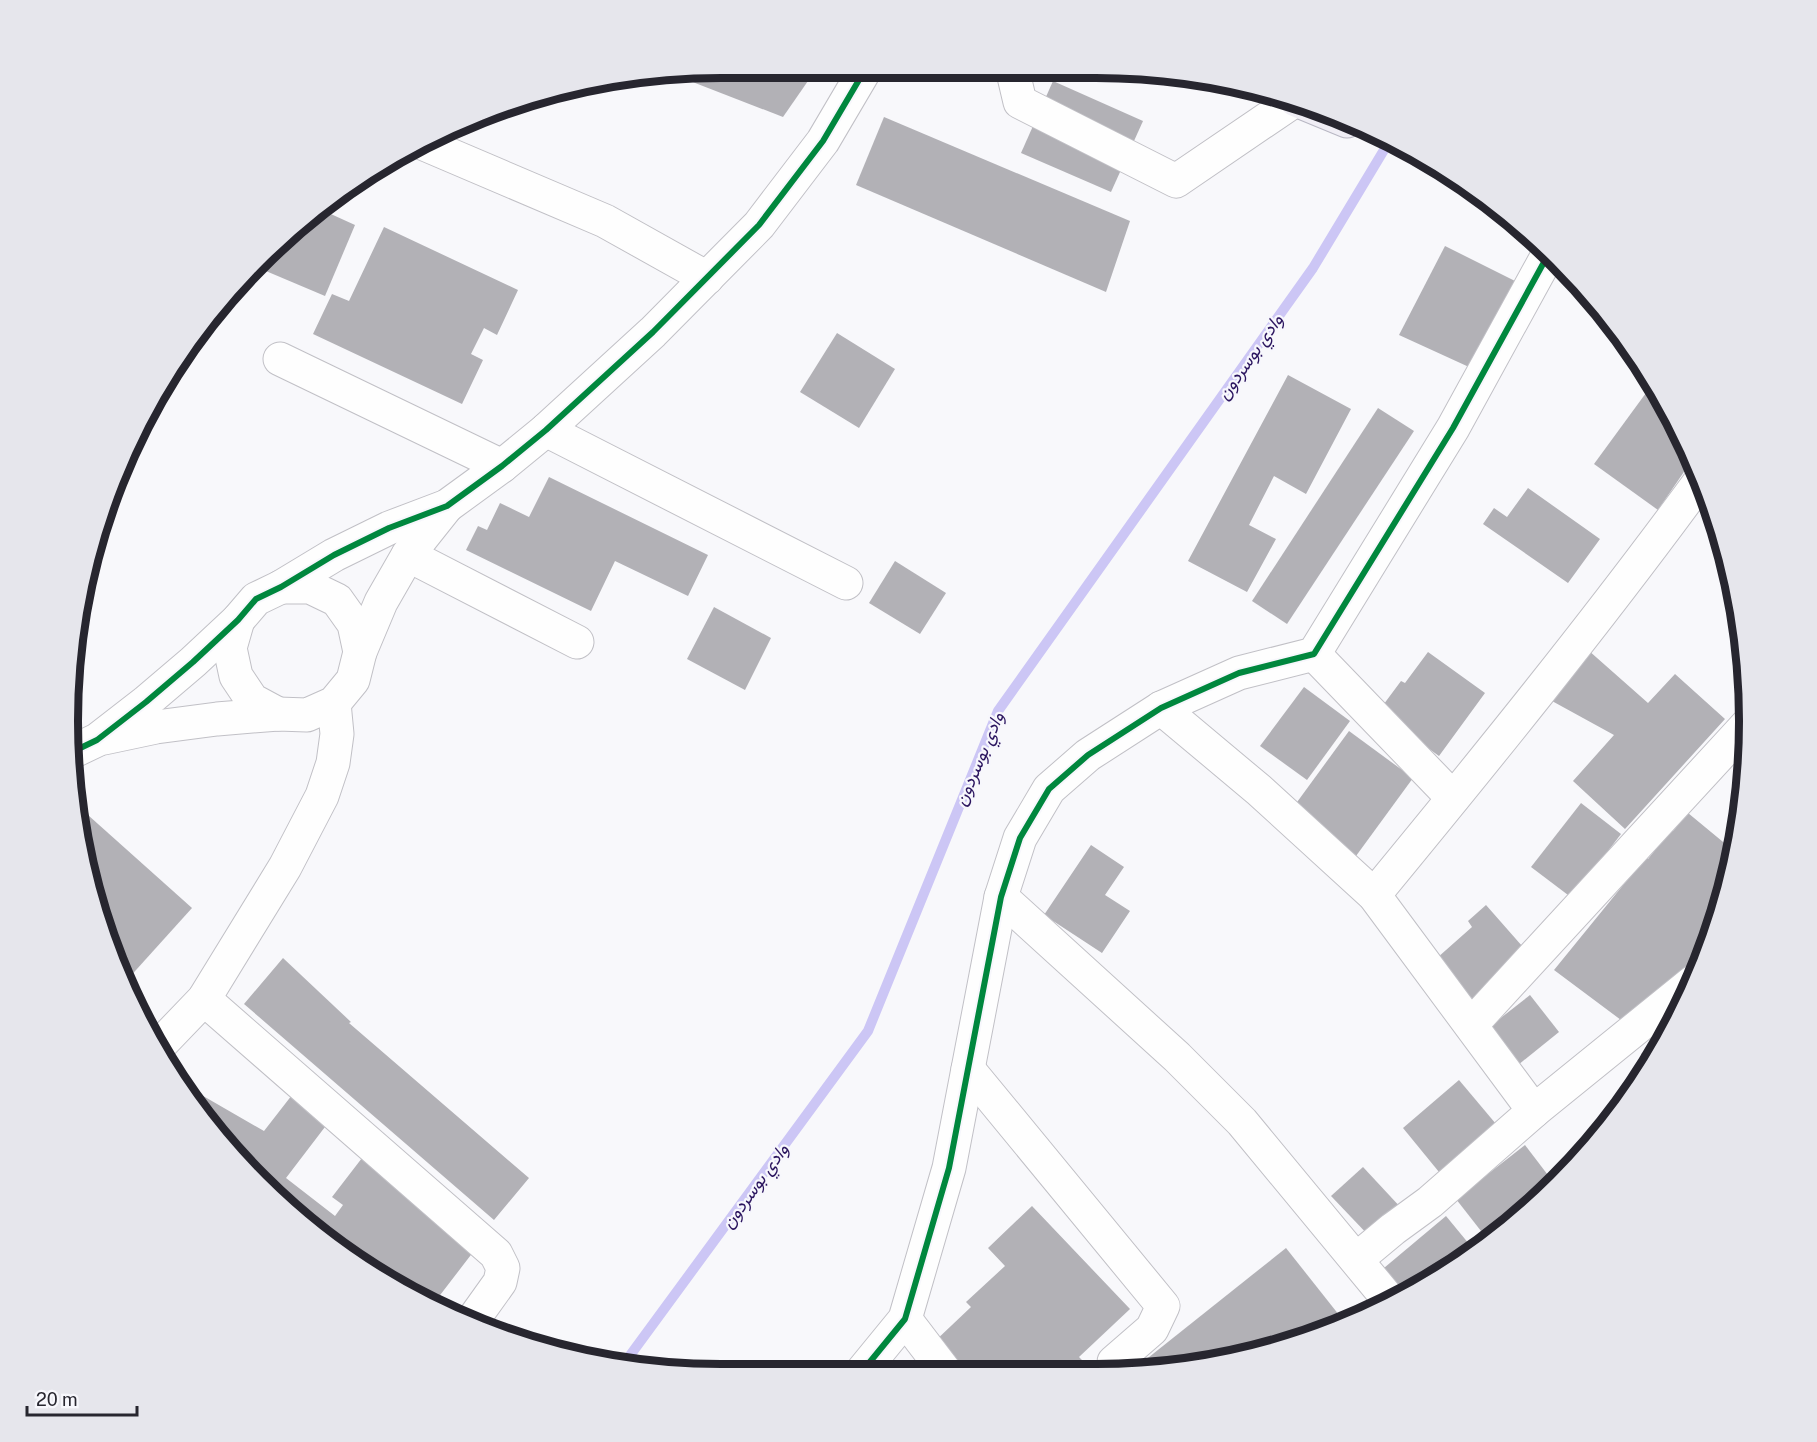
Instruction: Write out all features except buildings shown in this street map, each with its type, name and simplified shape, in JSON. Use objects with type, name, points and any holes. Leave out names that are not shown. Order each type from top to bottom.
[{"type":"street","points":[[84,746],[193,662],[238,620],[256,599],[281,587],[334,555],[390,528],[447,506],[546,430],[645,339],[759,225],[823,141],[860,78]]},
{"type":"street","points":[[1014,78],[1020,102],[1176,181],[1286,107]]},
{"type":"street","points":[[431,147],[606,221],[707,278]]},
{"type":"street","points":[[868,1364],[905,1319],[949,1168],[1001,897],[1020,838],[1049,789],[1088,755],[1161,708],[1239,673],[1314,654],[1453,428],[1545,260]]},
{"type":"street","points":[[280,359],[502,466]]},
{"type":"street","points":[[546,430],[846,583]]},
{"type":"street","points":[[1374,895],[1453,798],[1695,488]]},
{"type":"street","points":[[84,746],[166,726],[218,718],[278,714],[308,715],[334,703],[353,680],[360,652],[381,602],[408,555],[447,506]]},
{"type":"street","points":[[408,555],[577,642]]},
{"type":"street","points":[[281,587],[310,587],[337,600],[354,624],[360,652]]},
{"type":"street","points":[[238,620],[230,648],[236,676],[252,700],[278,714]]},
{"type":"street","points":[[1314,654],[1453,798]]},
{"type":"street","points":[[164,1041],[204,999],[285,867],[322,796],[333,763],[337,734],[334,703]]},
{"type":"street","points":[[1161,708],[1259,790],[1374,895],[1534,1111]]},
{"type":"street","points":[[1471,1025],[1739,734]]},
{"type":"street","points":[[1001,897],[1177,1057],[1242,1122],[1386,1295]]},
{"type":"street","points":[[1357,1259],[1430,1202],[1534,1111],[1678,994]]},
{"type":"street","points":[[204,999],[496,1254],[503,1268],[500,1282],[476,1315]]},
{"type":"street","points":[[968,1069],[1163,1306],[1152,1329],[1114,1364]]},
{"type":"street","points":[[905,1319],[939,1364]]},
{"type":"waterway","name":"وادي بوسردون","points":[[629,1357],[868,1031],[998,711],[1313,268],[1386,147]]},
{"type":"cycle path","points":[[79,749],[97,740],[146,702],[238,620],[256,599],[281,587],[334,555],[389,528],[447,506],[546,430],[653,332],[759,225],[823,141],[860,78]]},
{"type":"cycle path","points":[[868,1364],[905,1319],[949,1168],[1001,897],[1020,838],[1049,789],[1088,755],[1161,708],[1239,673],[1314,654],[1453,428],[1545,260]]}]
